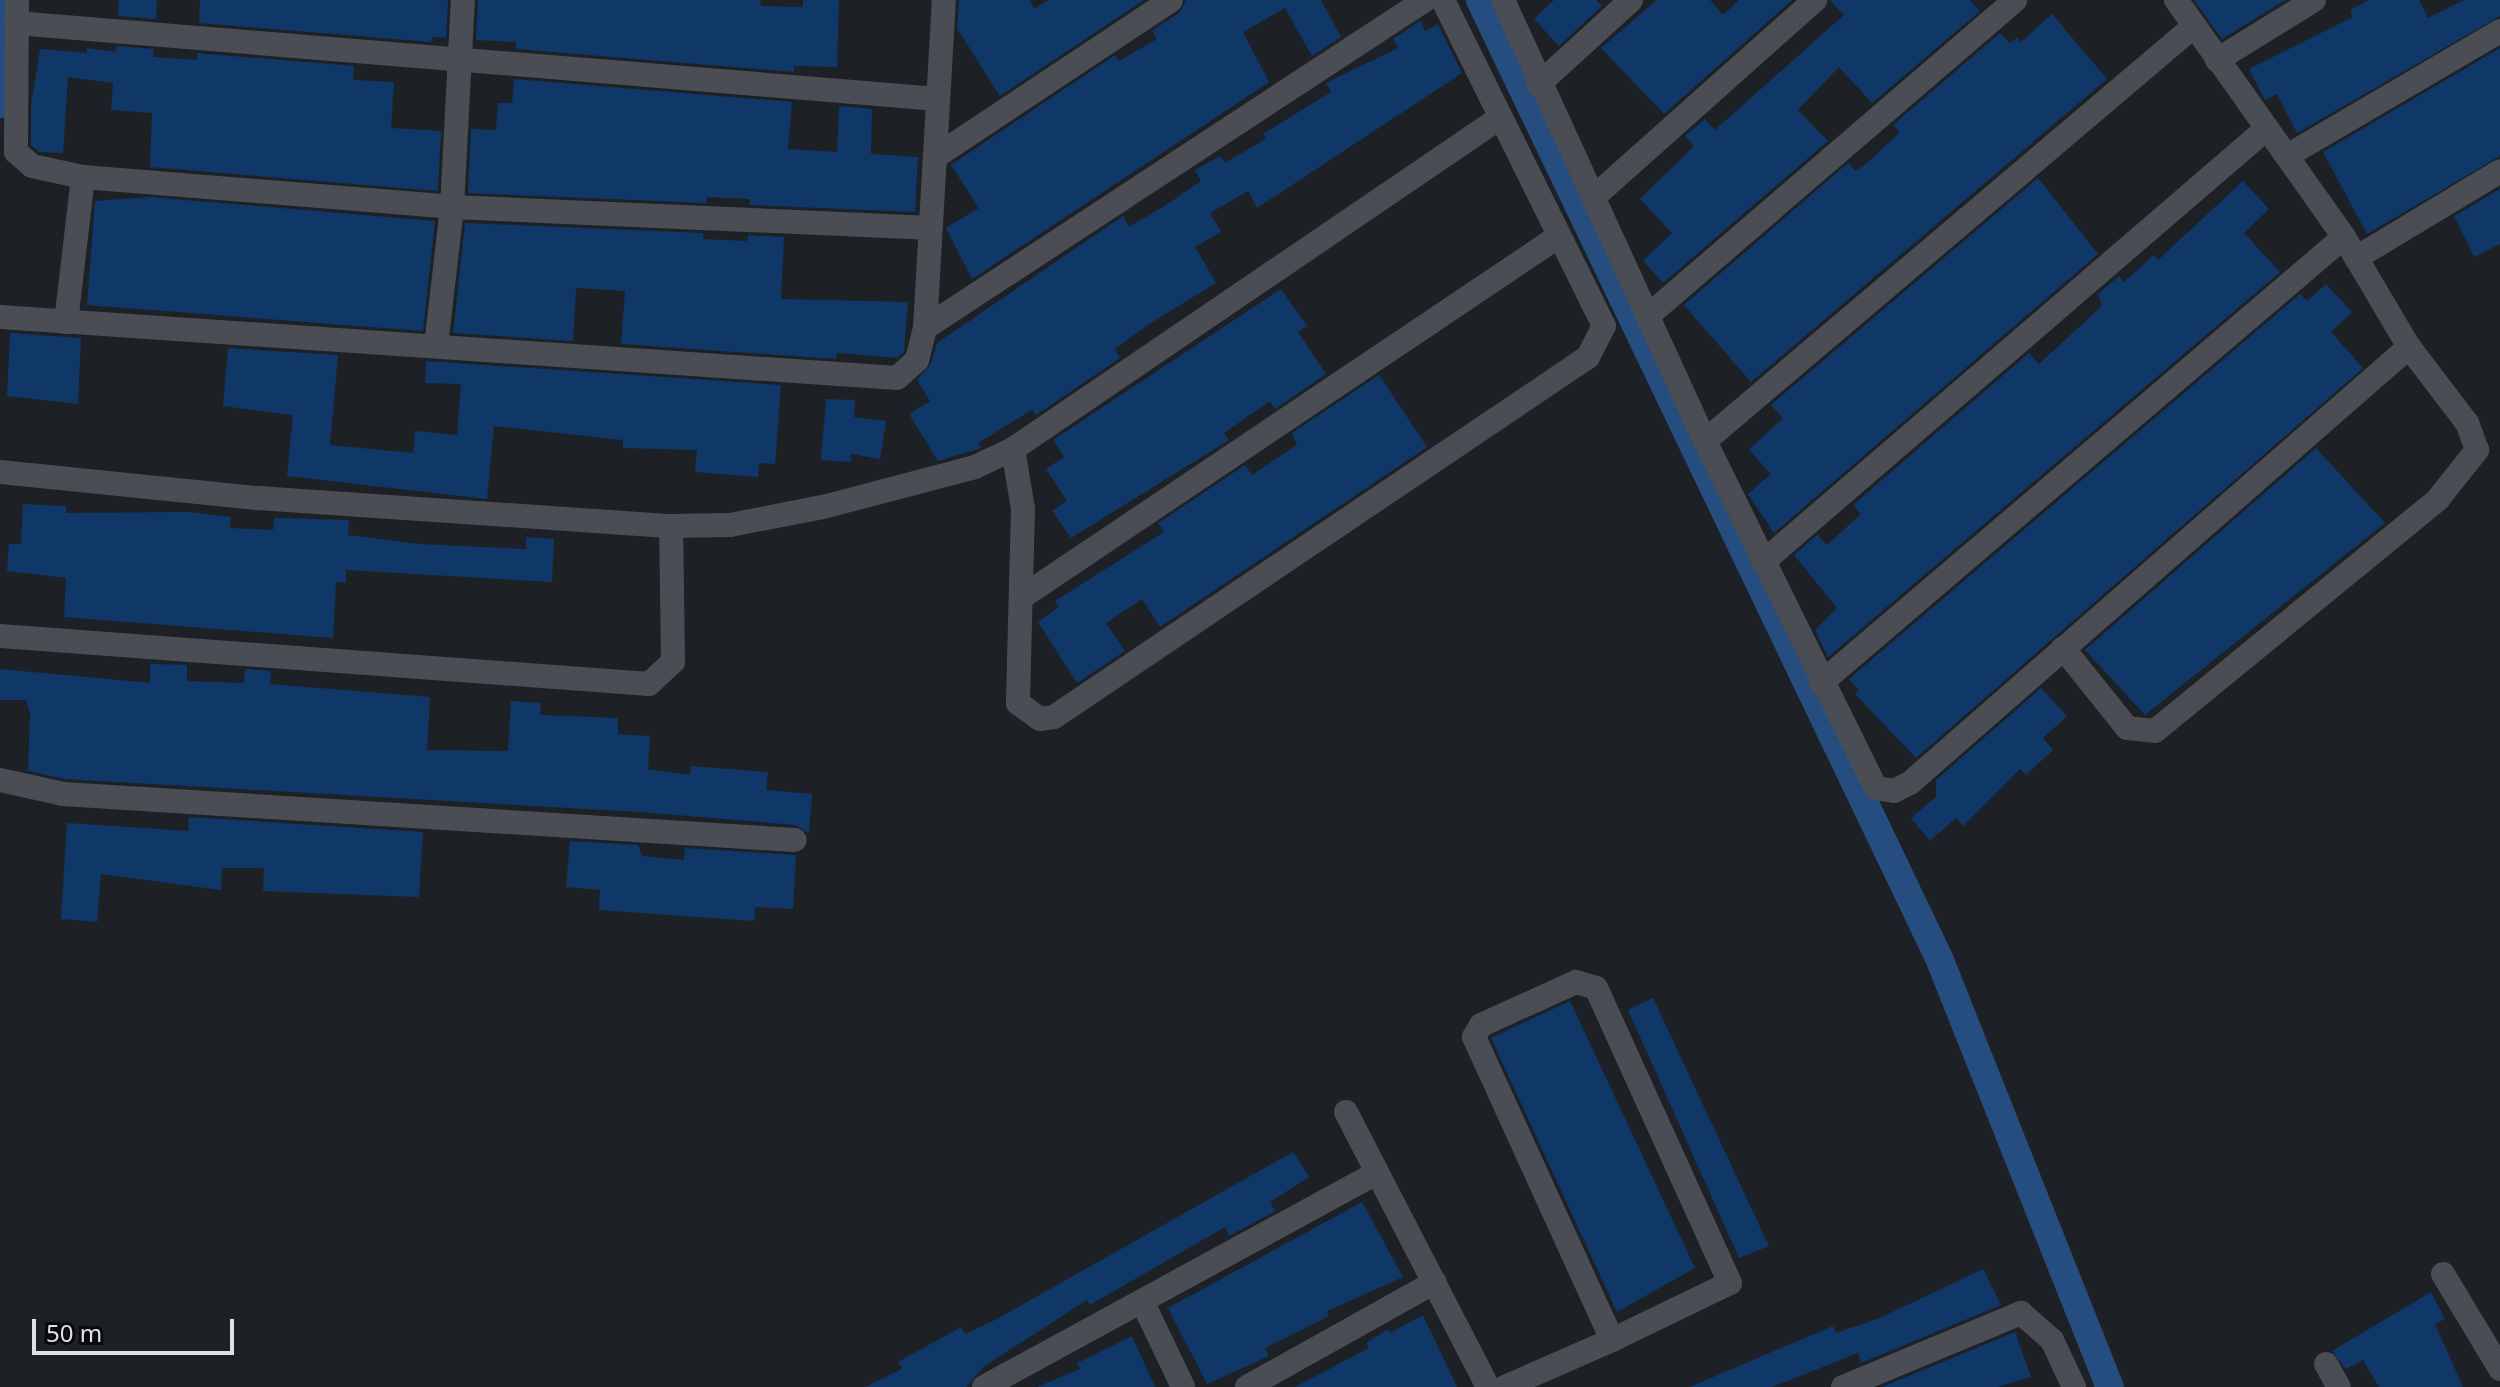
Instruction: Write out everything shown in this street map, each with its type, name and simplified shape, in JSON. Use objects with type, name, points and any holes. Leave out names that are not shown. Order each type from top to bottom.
[{"type":"street","points":[[436,346],[452,207],[463,0]]},
{"type":"street","points":[[0,317],[878,380],[908,370],[925,328],[927,228],[935,157],[944,0]]},
{"type":"street","points":[[935,157],[1171,0]]},
{"type":"street","points":[[925,328],[1425,0]]},
{"type":"street","points":[[1013,449],[1023,509],[1018,703],[1040,719],[1054,717],[1588,357],[1604,326],[1556,238],[1443,0]]},
{"type":"street","points":[[1503,0],[1538,85],[1595,196],[1705,441],[1870,782],[1894,791],[2409,347]]},
{"type":"street","points":[[1538,85],[1631,0]]},
{"type":"street","points":[[1595,196],[1815,0]]},
{"type":"street","points":[[1649,315],[2015,0]]},
{"type":"street","points":[[2063,648],[2127,728],[2155,731],[2438,499],[2471,463],[2476,440],[2409,347],[2344,237],[2176,0]]},
{"type":"street","points":[[2217,60],[2314,0]]},
{"type":"street","points":[[927,228],[452,207],[83,177],[32,166],[16,152],[16,12],[459,64],[938,99]]},
{"type":"street","points":[[1705,441],[2193,27]]},
{"type":"street","points":[[2287,156],[2500,31]]},
{"type":"street","points":[[0,472],[258,498],[671,526],[730,525],[823,507],[975,467],[1013,449],[1501,117]]},
{"type":"street","points":[[1763,562],[2266,129]]},
{"type":"street","points":[[2356,258],[2500,171]]},
{"type":"street","points":[[66,322],[83,177]]},
{"type":"street","points":[[1821,683],[2344,237]]},
{"type":"street","points":[[1022,597],[1556,238]]},
{"type":"street","points":[[0,636],[649,684],[673,662],[671,526]]},
{"type":"street","points":[[0,780],[63,794],[795,840]]},
{"type":"street","points":[[1505,1387],[1612,1340],[1730,1283],[1596,988],[1576,982],[1481,1025],[1474,1037],[1612,1340]]},
{"type":"street","points":[[1346,1112],[1488,1387]]},
{"type":"street","points":[[984,1387],[1143,1303],[1376,1173]]},
{"type":"street","points":[[2443,1274],[2500,1369]]},
{"type":"street","points":[[1247,1387],[1435,1282]]},
{"type":"street","points":[[1143,1303],[1183,1387]]},
{"type":"street","points":[[1843,1387],[2021,1313],[2052,1340],[2074,1387]]},
{"type":"street","points":[[2326,1364],[2339,1387]]},
{"type":"building","points":[[119,0],[157,0],[156,19],[118,16]]},
{"type":"building","points":[[200,0],[448,0],[446,38],[432,37],[431,42],[199,23]]},
{"type":"building","points":[[478,0],[761,0],[760,6],[803,7],[803,0],[839,0],[837,67],[794,66],[794,72],[516,49],[516,42],[476,40]]},
{"type":"building","points":[[959,0],[1030,0],[1034,9],[1049,0],[1144,0],[1000,96],[957,28]]},
{"type":"building","points":[[1186,0],[1321,0],[1341,37],[1312,56],[1285,8],[1243,32],[1269,82],[972,279],[946,228],[979,208],[951,165],[1115,55],[1119,61],[1157,39],[1152,31],[1180,12]]},
{"type":"building","points":[[1554,0],[1596,0],[1602,6],[1559,46],[1534,19]]},
{"type":"building","points":[[1657,0],[1710,0],[1723,15],[1739,0],[1792,0],[1664,114],[1601,48]]},
{"type":"building","points":[[1830,0],[1970,0],[1980,11],[1872,103],[1839,67],[1798,110],[1828,141],[1663,283],[1643,261],[1672,233],[1640,199],[1694,146],[1685,136],[1705,119],[1715,130],[1844,15]]},
{"type":"building","points":[[2194,0],[2285,0],[2222,39]]},
{"type":"building","points":[[2369,0],[2419,0],[2428,18],[2464,0],[2500,0],[2500,16],[2297,133],[2277,94],[2265,100],[2249,69],[2353,17],[2350,10]]},
{"type":"building","points":[[2052,14],[2107,79],[1751,382],[1684,305],[1848,163],[1855,171],[1865,165],[1900,132],[1893,125],[2000,33],[2010,43],[2017,38],[2021,42]]},
{"type":"building","points":[[1420,21],[1425,31],[1438,24],[1462,73],[1257,208],[1248,191],[1210,213],[1221,232],[1195,247],[1216,283],[1146,326],[1115,349],[1120,358],[1036,415],[1032,410],[978,443],[981,448],[938,461],[909,414],[930,401],[917,380],[931,364],[937,343],[1123,216],[1129,227],[1166,205],[1201,181],[1195,170],[1220,156],[1225,163],[1266,139],[1263,134],[1331,92],[1326,83],[1398,48],[1393,39]]},
{"type":"building","points":[[116,46],[154,49],[153,57],[197,60],[197,53],[354,66],[353,80],[394,82],[391,128],[441,131],[438,191],[150,167],[152,113],[111,110],[113,83],[68,77],[63,153],[39,152],[31,145],[31,105],[40,49],[86,53],[87,48],[115,52]]},
{"type":"building","points":[[2500,48],[2500,156],[2367,234],[2323,152]]},
{"type":"building","points":[[514,79],[792,102],[788,149],[837,152],[839,106],[872,109],[871,154],[918,157],[915,212],[750,205],[750,199],[707,197],[706,203],[468,193],[471,129],[496,130],[498,103],[512,103]]},
{"type":"building","points":[[2038,178],[2098,254],[1774,533],[1748,494],[1771,474],[1749,450],[1783,418],[1771,405]]},
{"type":"building","points":[[2243,181],[2269,209],[2244,233],[2280,272],[1828,657],[1815,630],[1837,608],[1794,555],[1817,535],[1827,545],[1861,514],[1853,505],[2029,353],[2039,364],[2102,306],[2098,294],[2119,276],[2124,282],[2154,255],[2158,260]]},
{"type":"building","points":[[2500,189],[2500,244],[2474,257],[2454,216]]},
{"type":"building","points":[[149,197],[435,221],[423,331],[87,305],[95,201]]},
{"type":"building","points":[[465,223],[703,233],[703,239],[747,241],[748,235],[784,237],[781,299],[908,302],[904,352],[897,358],[837,353],[836,359],[621,344],[625,291],[576,288],[573,341],[453,333]]},
{"type":"building","points":[[2326,284],[2352,312],[2331,332],[2363,368],[1916,758],[1855,694],[1859,690],[1849,679],[2300,294],[2307,301]]},
{"type":"building","points":[[1281,289],[1307,326],[1298,332],[1326,374],[1275,409],[1270,401],[1224,433],[1229,440],[1071,538],[1052,511],[1067,501],[1046,469],[1064,457],[1053,440]]},
{"type":"building","points":[[10,333],[81,338],[78,404],[7,396]]},
{"type":"building","points":[[228,348],[338,355],[330,445],[413,453],[415,431],[457,435],[461,384],[425,383],[426,361],[781,385],[775,464],[759,463],[758,477],[695,472],[697,450],[623,448],[623,440],[494,426],[487,499],[287,476],[293,415],[223,406]]},
{"type":"building","points":[[1379,375],[1427,447],[1160,627],[1142,599],[1106,623],[1125,651],[1077,683],[1038,622],[1059,607],[1055,601],[1164,532],[1158,523],[1245,465],[1252,475],[1297,445],[1292,433]]},
{"type":"building","points":[[826,399],[855,400],[854,417],[886,421],[880,459],[851,454],[851,462],[821,460]]},
{"type":"building","points":[[2316,448],[2385,523],[2145,715],[2085,650]]},
{"type":"building","points":[[23,504],[66,506],[66,513],[189,512],[231,517],[230,528],[273,530],[274,518],[349,520],[348,535],[418,544],[526,549],[526,537],[554,539],[552,582],[346,570],[346,583],[336,582],[333,638],[64,617],[66,578],[7,571],[9,544],[21,544]]},
{"type":"building","points":[[150,664],[187,665],[187,681],[244,683],[245,669],[271,671],[270,684],[430,697],[427,750],[508,751],[511,701],[541,703],[540,715],[618,718],[618,734],[650,736],[648,769],[690,775],[691,766],[768,772],[766,790],[812,794],[809,834],[796,825],[640,812],[65,779],[28,771],[30,714],[26,700],[0,700],[0,669],[150,683]]},
{"type":"building","points":[[2041,688],[2067,716],[2043,738],[2053,750],[2026,775],[2020,769],[1963,826],[1956,818],[1930,841],[1911,818],[1936,797],[1936,780]]},
{"type":"building","points":[[189,817],[423,832],[419,897],[263,891],[264,868],[222,868],[221,890],[101,874],[97,922],[61,919],[67,823],[188,831]]},
{"type":"building","points":[[570,841],[638,845],[642,856],[684,860],[685,848],[796,855],[793,909],[755,907],[754,921],[599,910],[600,890],[566,887]]},
{"type":"building","points":[[1653,998],[1769,1246],[1739,1258],[1628,1010]]},
{"type":"building","points":[[1570,1001],[1695,1268],[1617,1312],[1491,1038]]},
{"type":"building","points":[[1293,1152],[1309,1177],[1270,1202],[1275,1211],[1229,1236],[1225,1227],[1090,1305],[1087,1300],[983,1367],[967,1387],[865,1387],[902,1369],[898,1362],[961,1327],[965,1334],[995,1320]]},
{"type":"building","points":[[1362,1202],[1403,1277],[1327,1311],[1329,1316],[1265,1348],[1269,1356],[1207,1384],[1168,1308]]},
{"type":"building","points":[[1983,1269],[2001,1305],[1861,1363],[1858,1353],[1772,1387],[1690,1387],[1833,1326],[1836,1333],[1880,1318]]},
{"type":"building","points":[[2431,1292],[2445,1319],[2435,1324],[2463,1387],[2379,1387],[2363,1360],[2346,1369],[2332,1351]]},
{"type":"building","points":[[1423,1315],[1457,1387],[1295,1387],[1369,1348],[1366,1343],[1388,1329],[1390,1333]]},
{"type":"building","points":[[2015,1332],[2031,1377],[1997,1387],[1882,1387]]},
{"type":"building","points":[[1132,1336],[1155,1387],[1037,1387],[1080,1369],[1077,1363]]},
{"type":"waterway","points":[[0,104],[2,0]]},
{"type":"waterway","points":[[1480,0],[1939,958],[2110,1387]]}]
